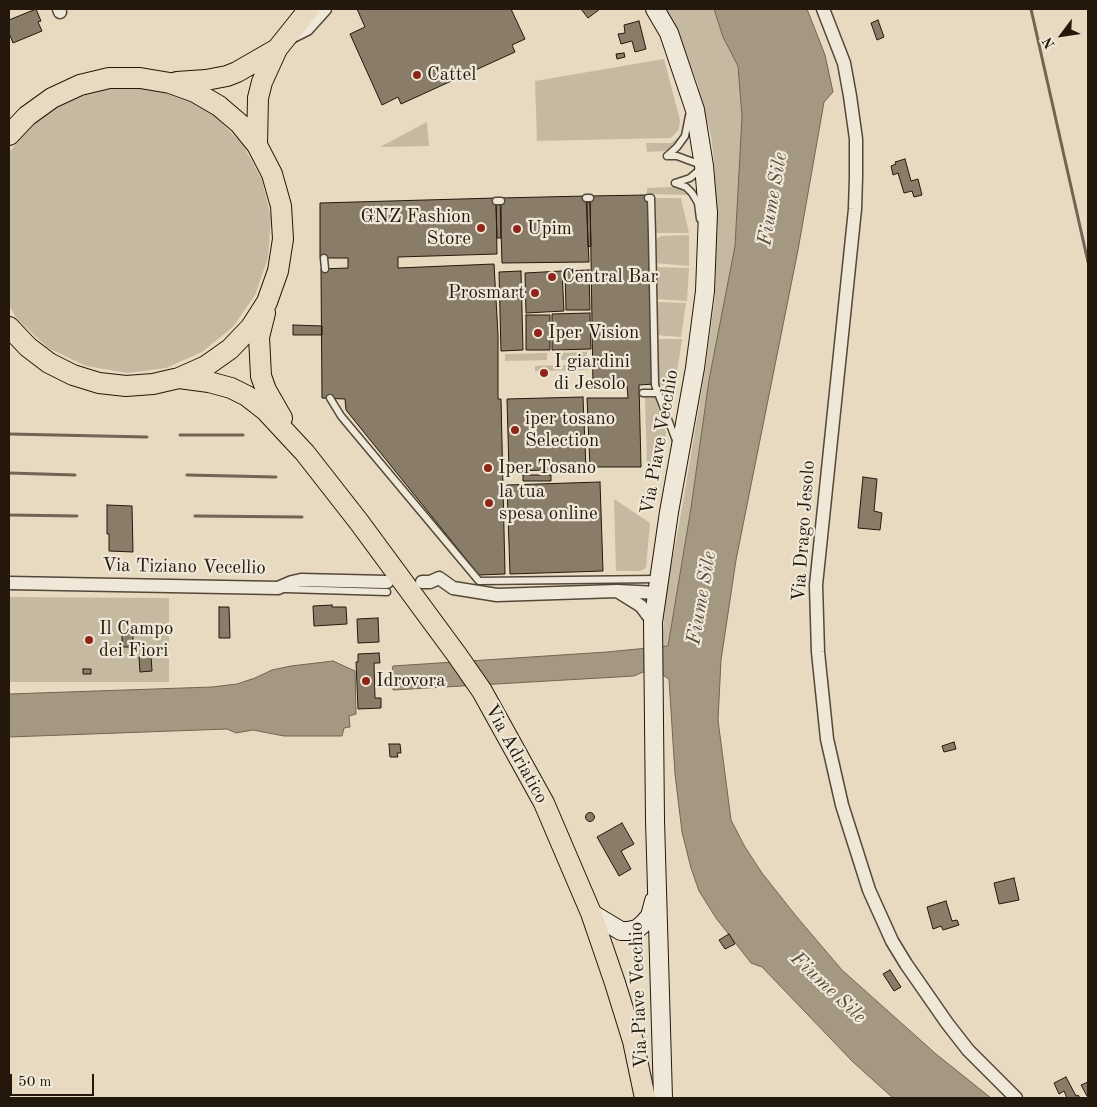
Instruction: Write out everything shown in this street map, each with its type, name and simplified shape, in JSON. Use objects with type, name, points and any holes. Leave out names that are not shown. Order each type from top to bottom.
[{"type":"main road","points":[[257,145],[259,90],[280,45],[309,9]]},
{"type":"main road","points":[[170,83],[227,76],[237,72],[280,45]]},
{"type":"main road","points":[[9,135],[27,116],[59,95],[80,85],[109,78],[140,78],[170,83],[195,92],[219,106],[240,124],[257,145],[272,174],[281,206],[283,238],[278,271],[267,302],[251,327],[230,348],[206,366],[179,378],[153,384],[99,383],[73,375],[18,345],[9,327]]},
{"type":"main road","name":"Via Adriatico","points":[[267,302],[259,337],[261,376],[266,390],[304,453]]},
{"type":"main road","name":"Via Adriatico","points":[[179,378],[209,382],[231,388],[247,396],[265,410],[304,453],[359,522],[482,691],[544,803],[591,913],[633,1041],[644,1098]]},
{"type":"street","points":[[280,45],[307,28],[325,9]]},
{"type":"street","name":"Via Piave Vecchio","points":[[655,9],[668,33],[695,110],[704,166],[708,213],[705,290],[695,368],[669,512],[653,622],[657,891],[663,1098]]},
{"type":"street","name":"Via Drago Jesolo","points":[[823,9],[844,64],[856,139],[855,209],[816,576],[818,652],[826,739],[842,805],[869,890],[892,940],[906,964],[968,1050],[1016,1098]]},
{"type":"street","points":[[9,126],[27,116]]},
{"type":"street","points":[[422,582],[430,582],[439,578],[453,588],[497,595],[617,591],[659,586]]},
{"type":"street","name":"Via Tiziano Vecellio","points":[[9,583],[278,588],[301,580],[387,587]]},
{"type":"street","points":[[617,591],[641,606],[653,622]]},
{"type":"street","name":"Via Piave Vecchio","points":[[591,913],[622,930],[637,929],[650,916],[657,891]]},
{"type":"lane","points":[[687,88],[688,128],[682,142],[667,156],[677,156],[704,166],[690,178],[675,183],[686,187],[698,203],[706,257]]},
{"type":"lane","points":[[648,198],[651,198],[655,385],[681,451]]},
{"type":"lane","points":[[324,258],[325,269]]},
{"type":"lane","points":[[642,393],[658,393]]},
{"type":"lane","points":[[330,398],[341,416],[479,581],[659,586]]},
{"type":"shaded area","points":[[665,9],[714,9],[723,37],[738,66],[742,117],[735,246],[709,380],[691,508],[668,646],[662,647],[666,594],[705,371],[715,297],[717,217],[711,136],[698,85],[680,38]]},
{"type":"shaded area","points":[[664,59],[680,120],[679,129],[670,138],[537,141],[535,81]]},
{"type":"shaded area","points":[[143,87],[182,97],[216,117],[243,145],[262,180],[271,218],[268,258],[255,295],[233,327],[202,352],[166,368],[127,373],[86,366],[48,348],[17,319],[9,305],[9,153],[28,127],[62,103],[101,89]]},
{"type":"shaded area","points":[[427,122],[429,146],[380,147]]},
{"type":"shaded area","points":[[684,129],[682,135],[675,146],[665,151],[647,152],[646,143],[671,143],[681,136]]},
{"type":"shaded area","points":[[673,187],[682,190],[687,195],[647,194],[647,188]]},
{"type":"shaded area","points":[[652,198],[681,198],[689,233],[654,233]]},
{"type":"shaded area","points":[[689,235],[689,266],[654,263],[654,240],[661,236]]},
{"type":"shaded area","points":[[655,267],[689,268],[687,301],[655,299]]},
{"type":"shaded area","points":[[656,302],[686,303],[681,337],[656,335]]},
{"type":"shaded area","points":[[656,339],[682,339],[675,386],[656,385]]},
{"type":"shaded area","points":[[587,352],[587,359],[559,360],[559,353]]},
{"type":"shaded area","points":[[547,353],[547,360],[505,361],[505,354]]},
{"type":"shaded area","points":[[587,364],[588,370],[535,371],[535,366]]},
{"type":"shaded area","points":[[645,396],[655,396],[666,433],[660,469],[647,468]]},
{"type":"shaded area","points":[[614,499],[650,523],[646,568],[640,571],[616,571]]},
{"type":"shaded area","name":"Il Campo dei Fiori","points":[[9,597],[169,598],[169,682],[9,682]]},
{"type":"water","name":"Fiume Sile","points":[[714,9],[807,9],[825,55],[833,92],[824,102],[798,250],[736,560],[721,660],[718,720],[731,820],[745,847],[762,873],[842,970],[936,1054],[991,1098],[893,1098],[853,1062],[762,967],[751,963],[716,918],[699,891],[682,832],[675,774],[669,679],[661,674],[643,672],[634,676],[393,690],[393,685],[388,685],[388,672],[392,671],[393,666],[607,652],[668,646],[691,508],[709,380],[735,246],[742,117],[738,66],[723,37]]},
{"type":"water","points":[[333,661],[355,671],[356,714],[349,716],[350,727],[344,728],[342,736],[284,736],[253,730],[236,733],[227,729],[9,737],[9,694],[212,687],[237,684],[272,670]]},
{"type":"building","points":[[36,9],[41,21],[38,22],[42,31],[13,43],[9,33],[9,20]]},
{"type":"building","name":"Cattel","points":[[357,9],[511,9],[525,39],[512,45],[515,52],[401,104],[398,97],[382,105],[350,34],[365,27]]},
{"type":"building","points":[[581,9],[600,9],[588,18]]},
{"type":"building","points":[[878,20],[884,37],[877,40],[871,23]]},
{"type":"building","points":[[639,21],[646,49],[635,52],[632,41],[621,44],[618,34],[625,33],[624,25]]},
{"type":"building","points":[[624,53],[625,57],[617,59],[616,54]]},
{"type":"building","points":[[905,159],[911,181],[918,179],[922,195],[914,197],[912,191],[904,193],[898,173],[893,175],[891,166],[896,164],[895,162]]},
{"type":"building","points":[[647,195],[650,216],[654,384],[639,385],[641,467],[590,467],[587,398],[628,398],[627,386],[593,386],[590,196]]},
{"type":"building","points":[[586,196],[589,262],[502,263],[500,198]]},
{"type":"building","points":[[496,198],[497,254],[398,257],[398,268],[494,264],[498,335],[498,399],[501,399],[505,574],[479,575],[346,410],[345,399],[322,398],[321,269],[348,268],[348,258],[320,258],[320,203]]},
{"type":"building","points":[[587,202],[590,202],[591,246],[588,247]]},
{"type":"building","points":[[496,204],[501,204],[501,238],[497,238]]},
{"type":"building","points":[[589,270],[590,310],[566,310],[565,271]]},
{"type":"building","points":[[521,271],[523,350],[501,351],[499,272]]},
{"type":"building","points":[[562,271],[564,311],[526,313],[525,273]]},
{"type":"building","points":[[590,313],[591,349],[552,350],[552,314]]},
{"type":"building","name":"Iper Vision","points":[[526,315],[550,315],[550,350],[526,350]]},
{"type":"building","points":[[293,325],[322,326],[322,335],[293,335]]},
{"type":"building","points":[[583,397],[586,469],[509,471],[507,399]]},
{"type":"building","points":[[523,475],[551,475],[551,481],[523,481]]},
{"type":"building","points":[[863,477],[877,479],[874,511],[882,513],[880,530],[858,528]]},
{"type":"building","points":[[600,482],[603,571],[510,574],[507,485]]},
{"type":"building","points":[[107,505],[132,506],[133,552],[109,551]]},
{"type":"building","points":[[332,605],[332,607],[346,607],[347,624],[314,626],[313,606]]},
{"type":"building","points":[[219,607],[229,607],[230,638],[219,638]]},
{"type":"building","points":[[378,618],[379,642],[358,643],[357,619]]},
{"type":"building","points":[[122,634],[133,634],[133,647],[122,647]]},
{"type":"building","name":"Idrovora","points":[[379,653],[380,663],[374,663],[375,698],[381,698],[381,708],[358,709],[356,662],[358,662],[358,654]]},
{"type":"building","points":[[151,656],[152,671],[140,672],[139,657]]},
{"type":"building","points":[[83,669],[91,669],[91,674],[83,674]]},
{"type":"building","points":[[954,742],[956,749],[944,752],[942,746]]},
{"type":"building","points":[[389,744],[400,744],[401,753],[397,753],[398,757],[390,757]]},
{"type":"building","points":[[590,813],[594,817],[590,821],[586,817]]},
{"type":"building","points":[[622,823],[634,844],[621,851],[631,869],[619,876],[597,837]]},
{"type":"building","points":[[1014,878],[1019,900],[999,904],[994,883]]},
{"type":"building","points":[[946,901],[952,921],[957,920],[959,925],[943,930],[941,926],[933,929],[927,907]]},
{"type":"building","points":[[729,934],[735,944],[725,949],[719,940]]},
{"type":"building","points":[[890,970],[901,987],[894,991],[883,974]]},
{"type":"building","points":[[1066,1077],[1076,1096],[1078,1095],[1080,1098],[1067,1098],[1064,1091],[1059,1094],[1054,1083]]},
{"type":"building","points":[[1088,1082],[1088,1096],[1087,1096],[1081,1085]]},
{"type":"waterway","points":[[1031,9],[1088,262]]},
{"type":"waterway","points":[[9,434],[147,437]]},
{"type":"waterway","points":[[180,435],[243,435]]},
{"type":"waterway","points":[[9,473],[75,475]]},
{"type":"waterway","points":[[187,475],[276,477]]},
{"type":"waterway","points":[[9,515],[77,516]]},
{"type":"waterway","points":[[195,516],[302,517]]},
{"type":"place","name":"Cattel","points":[[417,75]]},
{"type":"place","name":"GNZ Fashion Store","points":[[481,228]]},
{"type":"place","name":"Upim","points":[[517,229]]},
{"type":"place","name":"Central Bar","points":[[552,277]]},
{"type":"place","name":"Prosmart","points":[[535,293]]},
{"type":"place","name":"Iper Vision","points":[[538,333]]},
{"type":"place","name":"I giardini di Jesolo","points":[[544,373]]},
{"type":"place","name":"iper tosano Selection","points":[[515,430]]},
{"type":"place","name":"Iper Tosano","points":[[488,468]]},
{"type":"place","name":"la tua spesa online","points":[[489,503]]},
{"type":"place","name":"Il Campo dei Fiori","points":[[89,640]]},
{"type":"place","name":"Idrovora","points":[[366,681]]}]
